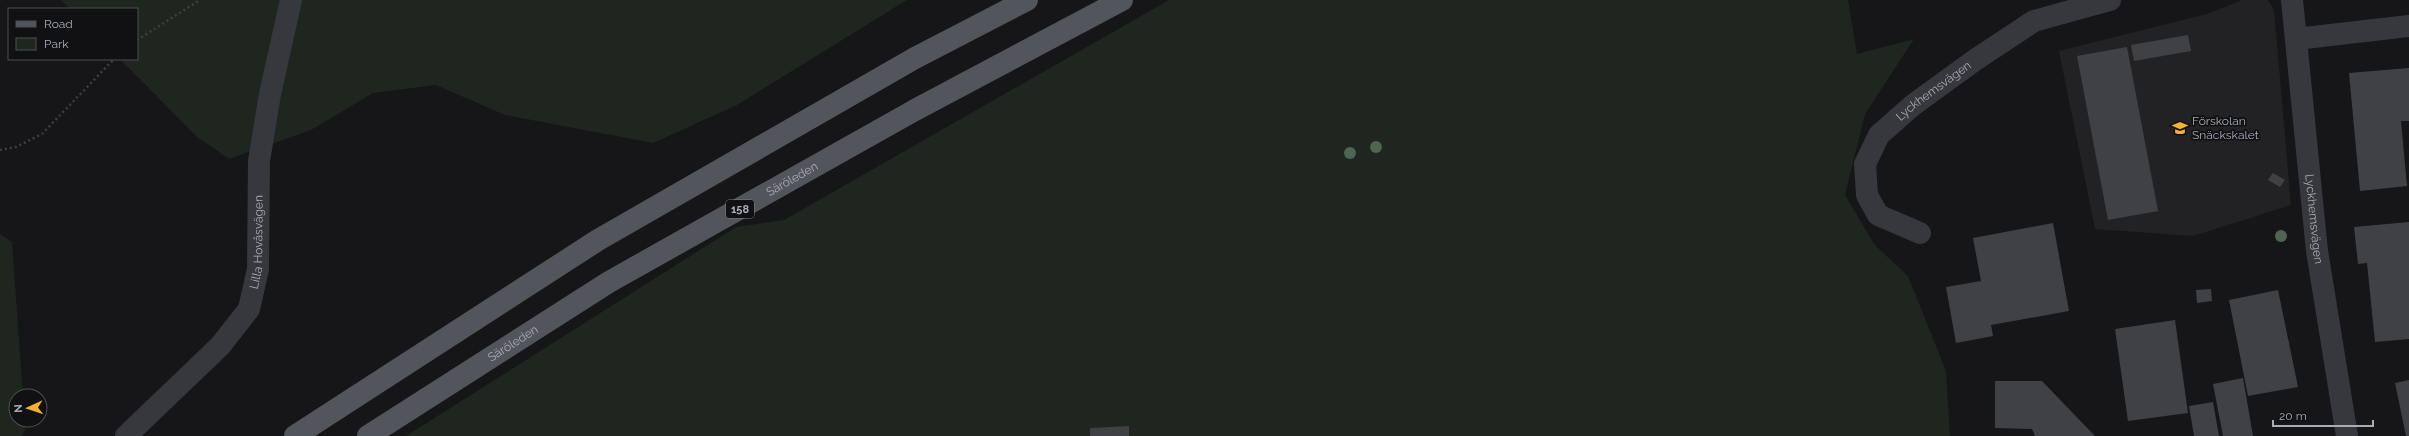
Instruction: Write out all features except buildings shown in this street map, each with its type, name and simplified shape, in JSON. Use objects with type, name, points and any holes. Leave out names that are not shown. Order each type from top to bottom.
[{"type":"main road","points":[[295,436],[598,240],[915,58],[1027,0]]},
{"type":"main road","name":"Säröleden","points":[[368,436],[609,282],[922,106],[1122,0]]},
{"type":"street","name":"Lilla Hovåsvägen","points":[[126,436],[220,346],[249,309],[258,269],[259,161],[270,94],[292,0]]},
{"type":"street","name":"Lyckhemsvägen","points":[[1920,233],[1878,215],[1867,195],[1865,164],[1879,135],[1920,100],[1975,60],[2034,21],[2110,0]]},
{"type":"street","name":"Lyckhemsvägen","points":[[2292,0],[2317,250],[2347,436]]},
{"type":"street","points":[[2296,39],[2409,26]]},
{"type":"path","points":[[138,39],[200,0]]},
{"type":"path","points":[[0,150],[16,147],[42,134],[113,60]]},
{"type":"shaded area","name":"Förskolan Snäckskalet","points":[[2242,0],[2268,0],[2274,10],[2291,205],[2193,236],[2095,229],[2059,51],[2207,14]]},
{"type":"green space","points":[[61,0],[907,0],[737,105],[653,143],[505,115],[436,85],[373,93],[311,130],[229,159],[196,136],[121,60],[138,60],[138,8],[69,8]]},
{"type":"green space","points":[[1169,0],[1848,0],[1857,54],[1914,39],[1865,114],[1845,195],[1874,244],[1908,276],[1946,371],[1950,436],[406,436],[736,227],[784,220]]},
{"type":"green space","points":[[0,234],[12,242],[22,388],[8,388],[8,428],[25,428],[25,430],[22,436],[0,436]]},
{"type":"place","name":"Förskolan Snäckskalet","points":[[2180,128]]}]
